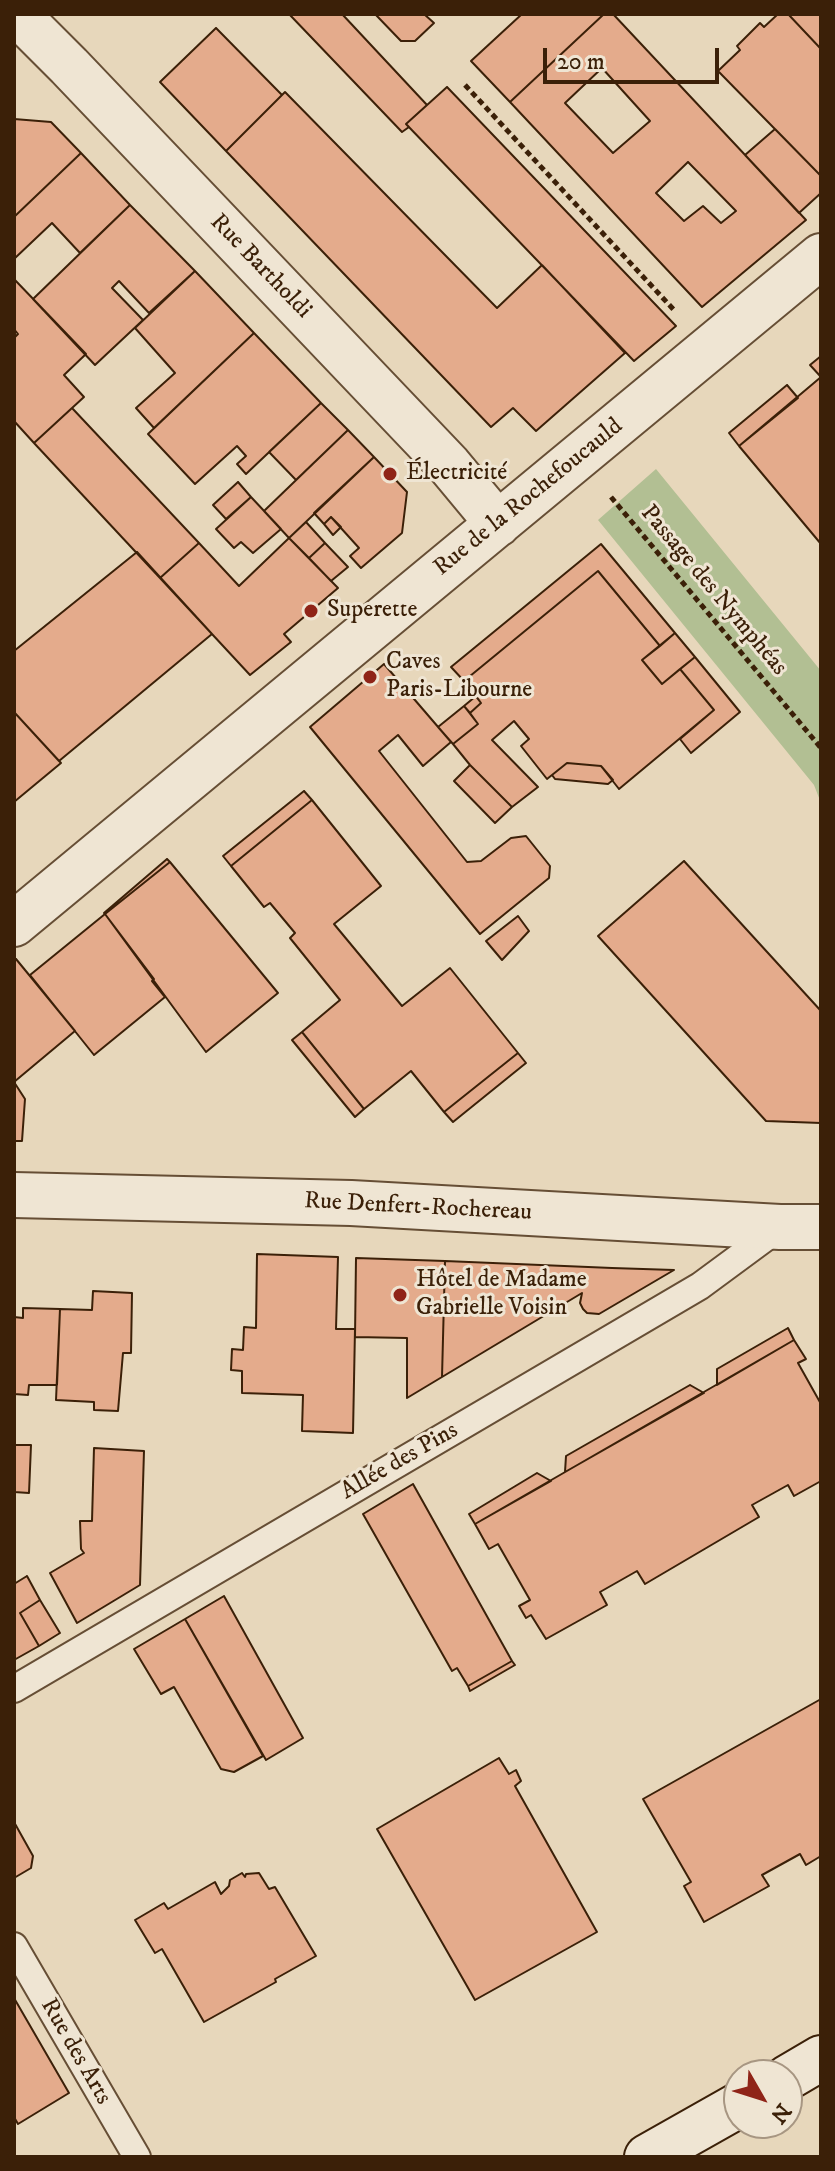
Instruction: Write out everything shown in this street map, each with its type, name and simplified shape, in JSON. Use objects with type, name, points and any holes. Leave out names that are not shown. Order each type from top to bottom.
[{"type":"street","name":"Rue Bartholdi","points":[[30,26],[449,465],[498,524]]},
{"type":"street","name":"Rue de la Rochefoucauld","points":[[14,924],[821,256]]},
{"type":"street","name":"Rue Denfert-Rochereau","points":[[14,1195],[351,1203],[801,1227]]},
{"type":"street","points":[[803,2069],[821,2058]]},
{"type":"street","points":[[647,2157],[723,2114]]},
{"type":"lane","name":"Allée des Pins","points":[[14,1689],[801,1227]]},
{"type":"lane","name":"Rue des Arts","points":[[14,1946],[137,2157]]},
{"type":"path","points":[[465,85],[680,315]]},
{"type":"path","name":"Passage des Nymphéas","points":[[608,493],[821,748]]},
{"type":"green space","points":[[656,469],[821,671],[821,803],[814,785],[598,520]]},
{"type":"building","points":[[289,14],[342,14],[427,105],[406,124],[409,127],[402,132]]},
{"type":"building","points":[[375,14],[424,14],[434,23],[415,41],[401,41]]},
{"type":"building","points":[[522,14],[604,14],[510,102],[471,61]]},
{"type":"building","points":[[604,14],[613,14],[806,220],[702,307],[510,102]],"holes":[[[602,68],[650,121],[613,153],[565,103]],[[688,162],[736,211],[721,223],[703,206],[684,221],[656,193]]]},
{"type":"building","points":[[778,14],[788,14],[821,49],[821,176],[718,71],[740,50],[737,46],[760,23],[764,27]]},
{"type":"building","points":[[788,14],[821,14],[821,49]]},
{"type":"building","points":[[216,28],[282,95],[226,151],[160,82]]},
{"type":"building","points":[[447,87],[676,326],[634,361],[406,124]]},
{"type":"building","points":[[285,92],[497,308],[542,265],[625,353],[536,431],[513,408],[491,427],[226,151]]},
{"type":"building","points":[[14,119],[51,122],[81,153],[14,217]]},
{"type":"building","points":[[775,129],[821,176],[821,193],[799,213],[745,155]]},
{"type":"building","points":[[81,153],[130,205],[80,253],[52,223],[14,259],[14,217]]},
{"type":"building","points":[[130,205],[195,271],[149,313],[119,281],[112,288],[143,320],[95,365],[33,299]]},
{"type":"building","points":[[195,271],[254,333],[154,428],[136,408],[175,373],[135,328]]},
{"type":"building","points":[[14,279],[86,354],[64,375],[84,397],[34,443],[14,421],[14,338],[18,334],[14,329]]},
{"type":"building","points":[[254,333],[321,403],[246,474],[237,464],[246,456],[237,446],[195,484],[148,434]]},
{"type":"building","points":[[821,356],[821,377],[810,365]]},
{"type":"building","points":[[821,377],[821,544],[739,446]]},
{"type":"building","points":[[787,385],[798,398],[739,446],[729,433]]},
{"type":"building","points":[[321,403],[348,430],[296,480],[269,452]]},
{"type":"building","points":[[72,408],[199,543],[160,578],[34,443]]},
{"type":"building","points":[[348,430],[374,457],[289,538],[264,511]]},
{"type":"building","points":[[374,457],[407,492],[402,533],[361,568],[350,556],[359,548],[331,517],[324,524],[314,513]]},
{"type":"building","points":[[238,482],[251,497],[226,519],[213,505]]},
{"type":"building","points":[[251,497],[281,529],[253,553],[241,542],[234,548],[216,529]]},
{"type":"building","points":[[331,517],[341,527],[333,535],[324,524]]},
{"type":"building","points":[[306,522],[325,543],[309,558],[289,538]]},
{"type":"building","points":[[289,538],[338,588],[284,634],[291,642],[250,675],[160,578],[199,543],[239,586]]},
{"type":"building","points":[[325,543],[348,567],[331,581],[309,558]]},
{"type":"building","points":[[601,544],[675,633],[660,646],[598,571],[464,681],[451,667]]},
{"type":"building","points":[[137,552],[212,634],[59,761],[14,712],[14,651]]},
{"type":"building","points":[[598,571],[660,646],[642,660],[662,684],[680,669],[714,710],[619,789],[601,766],[567,763],[547,779],[521,746],[529,739],[514,721],[492,740],[538,787],[512,807],[453,744],[478,724],[470,713],[481,703],[464,681]]},
{"type":"building","points":[[675,633],[695,657],[662,684],[642,660]]},
{"type":"building","points":[[695,657],[740,712],[691,753],[680,739],[714,710],[680,669]]},
{"type":"building","points":[[384,664],[451,742],[423,766],[398,735],[379,751],[467,862],[481,861],[511,838],[526,836],[550,866],[549,878],[480,934],[310,727]]},
{"type":"building","points":[[476,696],[481,703],[470,713],[464,706]]},
{"type":"building","points":[[464,706],[478,724],[453,744],[438,727]]},
{"type":"building","points":[[14,712],[61,763],[14,802]]},
{"type":"building","points":[[567,763],[601,766],[613,780],[608,784],[555,779],[552,775]]},
{"type":"building","points":[[470,765],[512,807],[495,823],[454,781]]},
{"type":"building","points":[[304,791],[312,800],[231,866],[223,856]]},
{"type":"building","points":[[312,800],[381,886],[334,924],[402,1006],[450,968],[518,1053],[444,1112],[411,1071],[364,1109],[302,1032],[340,1000],[290,938],[295,933],[270,903],[264,907],[231,866]]},
{"type":"building","points":[[167,859],[170,862],[104,913]]},
{"type":"building","points":[[684,861],[821,1011],[821,1123],[766,1121],[598,936]]},
{"type":"building","points":[[170,862],[278,993],[206,1052],[105,914]]},
{"type":"building","points":[[105,914],[165,997],[94,1055],[30,975]]},
{"type":"building","points":[[518,916],[529,931],[502,960],[486,941]]},
{"type":"building","points":[[16,959],[75,1031],[14,1082],[14,961]]},
{"type":"building","points":[[302,1032],[364,1109],[355,1117],[292,1040]]},
{"type":"building","points":[[518,1053],[526,1063],[453,1122],[444,1112]]},
{"type":"building","points":[[14,1082],[25,1099],[22,1141],[14,1141]]},
{"type":"building","points":[[257,1254],[338,1257],[336,1329],[355,1329],[353,1433],[302,1431],[303,1395],[242,1393],[242,1371],[231,1370],[232,1349],[243,1350],[244,1327],[256,1328]]},
{"type":"building","name":"Hôtel de Madame Gabrielle Voisin","points":[[356,1258],[445,1261],[442,1377],[407,1398],[407,1338],[355,1337]]},
{"type":"building","points":[[445,1261],[674,1270],[599,1314],[587,1313],[583,1309],[580,1303],[582,1293],[442,1377]]},
{"type":"building","points":[[93,1291],[132,1293],[131,1353],[123,1353],[118,1411],[94,1410],[94,1402],[56,1400],[60,1309],[92,1310]]},
{"type":"building","points":[[23,1308],[60,1309],[57,1385],[29,1385],[28,1395],[14,1394],[14,1317],[23,1318]]},
{"type":"building","points":[[788,1328],[794,1340],[717,1385],[717,1369]]},
{"type":"building","points":[[794,1340],[806,1359],[798,1363],[821,1404],[821,1481],[794,1496],[788,1485],[752,1505],[759,1517],[645,1584],[637,1571],[600,1592],[607,1605],[546,1639],[531,1615],[526,1618],[519,1606],[530,1600],[498,1544],[489,1549],[475,1524]]},
{"type":"building","points":[[690,1385],[704,1393],[565,1472],[566,1456]]},
{"type":"building","points":[[14,1445],[31,1445],[29,1493],[14,1492]]},
{"type":"building","points":[[94,1448],[144,1451],[140,1585],[77,1623],[50,1573],[84,1553],[81,1549],[80,1521],[92,1521]]},
{"type":"building","points":[[537,1473],[551,1481],[475,1524],[469,1514]]},
{"type":"building","points":[[413,1484],[512,1661],[468,1686],[457,1668],[452,1671],[363,1514]]},
{"type":"building","points":[[27,1576],[40,1600],[20,1613],[39,1646],[14,1660],[14,1584]]},
{"type":"building","points":[[224,1596],[303,1738],[266,1760],[185,1619]]},
{"type":"building","points":[[40,1600],[60,1633],[39,1646],[20,1613]]},
{"type":"building","points":[[185,1619],[263,1756],[234,1772],[221,1769],[174,1687],[161,1694],[134,1649]]},
{"type":"building","points":[[512,1661],[515,1665],[470,1691],[468,1686]]},
{"type":"building","points":[[821,1699],[821,1856],[806,1865],[800,1854],[762,1875],[769,1886],[704,1922],[684,1886],[691,1882],[643,1799]]},
{"type":"building","points":[[499,1758],[509,1774],[516,1770],[521,1781],[515,1786],[597,1932],[475,2000],[377,1829]]},
{"type":"building","points":[[14,1822],[33,1856],[31,1868],[14,1878]]},
{"type":"building","points":[[242,1873],[245,1877],[246,1874],[259,1873],[269,1889],[275,1887],[316,1956],[204,2022],[162,1949],[155,1953],[135,1920],[164,1903],[168,1909],[215,1882],[221,1894],[229,1886],[230,1880]]},
{"type":"building","points":[[14,1998],[69,2093],[18,2124],[14,2117]]},
{"type":"place","name":"Électricité","points":[[390,474]]},
{"type":"place","name":"Superette","points":[[311,611]]},
{"type":"place","name":"Caves Paris-Libourne","points":[[370,677]]},
{"type":"place","name":"Hôtel de Madame Gabrielle Voisin","points":[[400,1295]]}]
